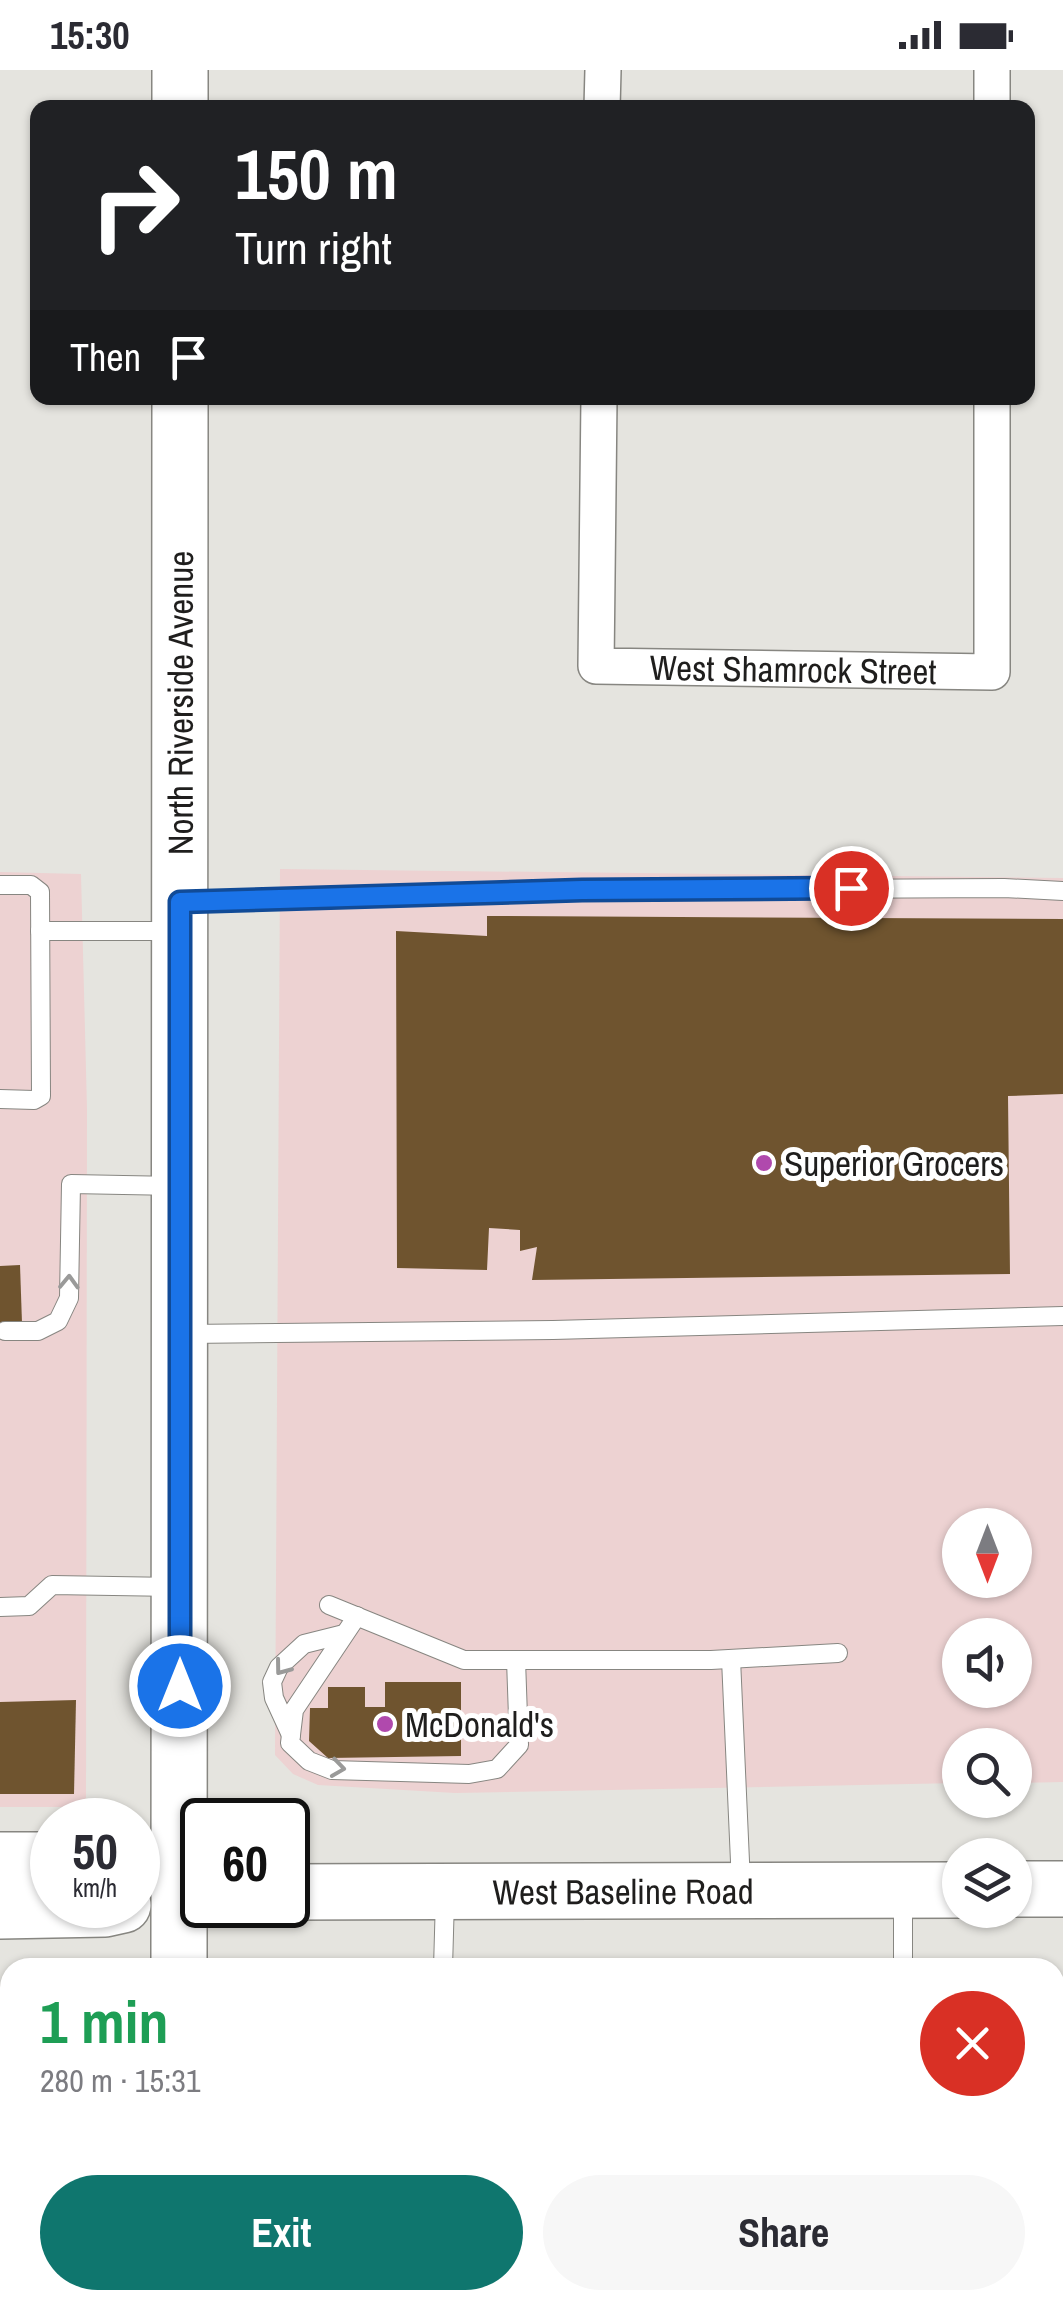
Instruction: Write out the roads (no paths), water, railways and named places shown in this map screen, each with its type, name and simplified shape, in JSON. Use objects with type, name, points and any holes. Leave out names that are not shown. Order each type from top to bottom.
[{"type":"main road","points":[[180,70],[180,100]]},
{"type":"main road","name":"North Riverside Avenue","points":[[177,1958],[164,1890],[180,1587],[180,405]]},
{"type":"main road","points":[[0,1860],[30,1860]]},
{"type":"main road","points":[[1032,1889],[1063,1889]]},
{"type":"main road","name":"West Baseline Road","points":[[310,1892],[942,1890]]},
{"type":"main road","points":[[0,1910],[30,1910]]},
{"type":"street","points":[[602,70],[602,100]]},
{"type":"street","points":[[992,70],[992,100]]},
{"type":"street","name":"West Shamrock Street","points":[[599,405],[596,666],[992,672],[992,405]]},
{"type":"lane","points":[[0,885],[31,885],[40,892],[41,1096],[34,1100],[0,1100]]},
{"type":"lane","points":[[40,931],[180,917],[602,890],[1063,891]]},
{"type":"lane","points":[[5,1331],[38,1331],[58,1321],[69,1298],[72,1184],[180,1186]]},
{"type":"lane","points":[[180,1334],[553,1330],[1063,1316]]},
{"type":"lane","points":[[0,1607],[29,1606],[52,1585],[180,1587]]},
{"type":"lane","points":[[330,1605],[464,1660],[730,1659],[838,1653]]},
{"type":"lane","points":[[357,1616],[294,1710],[290,1743],[309,1761],[332,1770],[469,1774],[497,1770],[519,1745],[516,1660]]},
{"type":"lane","points":[[291,1735],[274,1698],[272,1682],[278,1667],[304,1644],[344,1634]]},
{"type":"lane","points":[[730,1659],[741,1890]]},
{"type":"lane","points":[[903,1890],[903,1958]]},
{"type":"lane","points":[[443,1958],[445,1892]]},
{"type":"place","name":"Superior Grocers","points":[[764,1163]]},
{"type":"place","name":"McDonald's","points":[[385,1724]]}]
